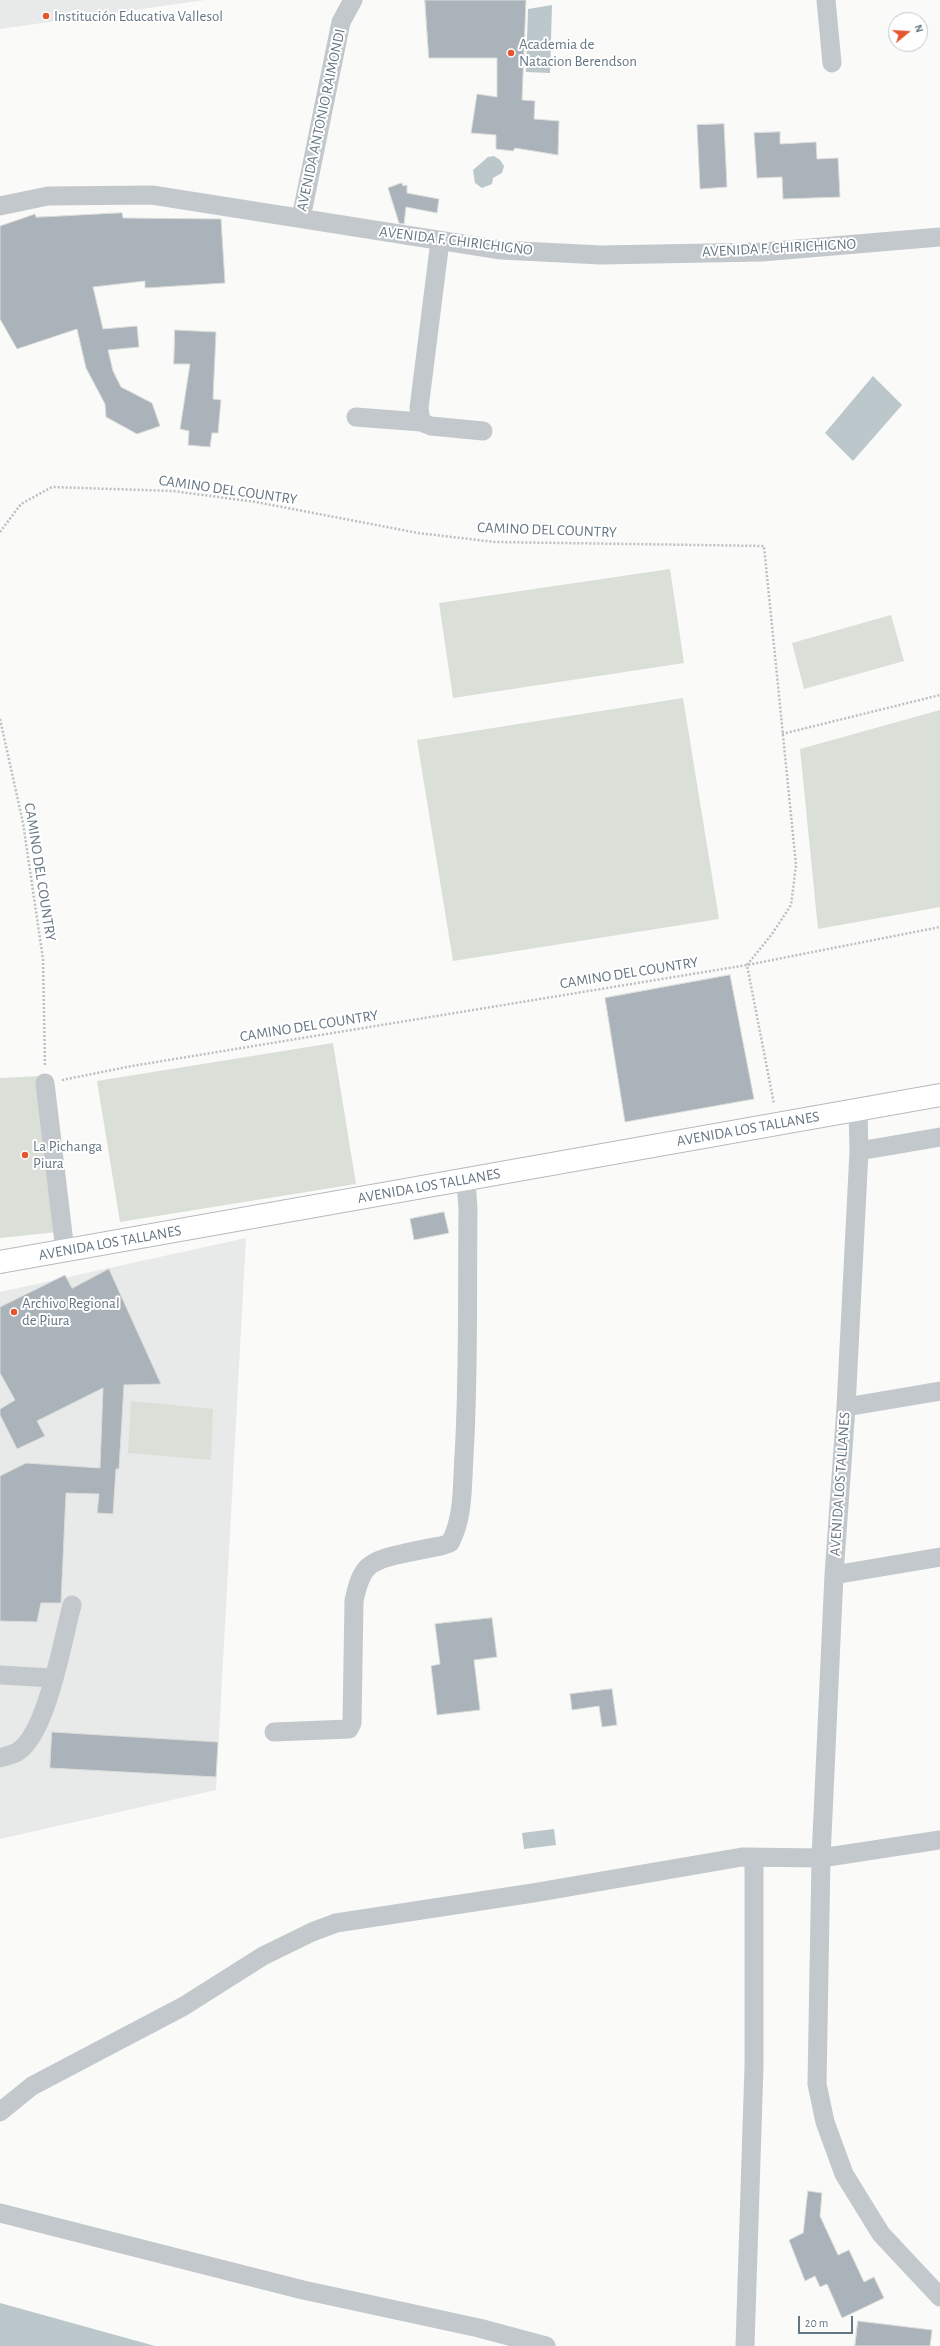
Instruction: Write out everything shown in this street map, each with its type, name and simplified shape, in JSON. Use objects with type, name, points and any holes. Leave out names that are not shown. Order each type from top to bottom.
[{"type":"main road","name":"AVENIDA LOS TALLANES","points":[[0,1262],[940,1095]]},
{"type":"street","name":"AVENIDA ANTONIO RAIMONDI","points":[[301,218],[341,22],[353,0]]},
{"type":"street","points":[[826,0],[832,63]]},
{"type":"street","name":"AVENIDA F. CHIRICHIGNO","points":[[0,206],[48,196],[152,195],[501,250],[601,255],[762,252],[940,237]]},
{"type":"street","points":[[421,422],[419,408],[440,241]]},
{"type":"street","points":[[356,417],[421,422],[431,426],[483,431]]},
{"type":"street","points":[[45,1083],[65,1251]]},
{"type":"street","name":"AVENIDA LOS TALLANES","points":[[858,1110],[859,1151],[846,1407],[834,1575],[821,1858],[817,2084],[825,2122],[844,2174],[881,2234],[940,2297]]},
{"type":"street","points":[[859,1151],[940,1137]]},
{"type":"street","points":[[274,1732],[349,1729],[352,1723],[354,1601],[358,1582],[365,1570],[378,1559],[441,1546],[450,1542],[455,1534],[461,1509],[466,1416],[468,1209],[466,1180]]},
{"type":"street","points":[[846,1407],[940,1391]]},
{"type":"street","points":[[834,1575],[940,1557]]},
{"type":"street","points":[[0,1758],[18,1751],[32,1735],[44,1711],[72,1605]]},
{"type":"street","points":[[0,1675],[53,1678]]},
{"type":"street","points":[[0,2112],[32,2086],[184,2006],[263,1956],[312,1932],[336,1923],[532,1893],[742,1857],[821,1858],[940,1840]]},
{"type":"street","points":[[745,2346],[754,2066],[754,1857]]},
{"type":"street","points":[[0,2213],[303,2290],[479,2328],[546,2346]]},
{"type":"path","name":"CAMINO DEL COUNTRY","points":[[0,532],[21,504],[52,487],[174,491],[256,502],[418,533],[495,542],[764,546],[782,734]]},
{"type":"path","points":[[778,1124],[747,965],[772,934],[791,905],[796,865],[782,734],[940,695]]},
{"type":"path","name":"CAMINO DEL COUNTRY","points":[[0,718],[23,823],[43,959],[45,1083],[132,1066],[747,965],[940,927]]},
{"type":"shaded area","name":"Institución Educativa Vallesol","points":[[0,0],[205,0],[0,29]]},
{"type":"shaded area","points":[[552,5],[550,73],[526,72],[528,9]]},
{"type":"shaded area","points":[[494,156],[500,160],[504,166],[502,173],[493,178],[492,184],[482,188],[475,183],[473,170],[488,157]]},
{"type":"shaded area","points":[[873,376],[902,405],[853,461],[825,433]]},
{"type":"shaded area","points":[[670,569],[684,663],[453,698],[439,603]]},
{"type":"shaded area","points":[[891,615],[904,661],[804,689],[792,643]]},
{"type":"shaded area","points":[[683,698],[719,919],[453,961],[417,740]]},
{"type":"shaded area","points":[[940,710],[940,907],[818,929],[800,749]]},
{"type":"shaded area","points":[[333,1043],[356,1184],[120,1222],[97,1081]]},
{"type":"shaded area","name":"La Pichanga Piura","points":[[41,1076],[57,1232],[0,1238],[0,1078]]},
{"type":"shaded area","points":[[246,1238],[216,1790],[0,1839],[0,1292]]},
{"type":"shaded area","points":[[131,1401],[213,1409],[211,1460],[128,1453]]},
{"type":"shaded area","points":[[554,1829],[556,1845],[524,1849],[522,1833]]},
{"type":"shaded area","points":[[0,2303],[155,2346],[0,2346]]},
{"type":"building","points":[[425,0],[526,0],[522,100],[535,101],[534,119],[559,121],[558,155],[515,148],[513,151],[496,149],[496,135],[471,133],[477,94],[497,97],[497,58],[429,58]]},
{"type":"building","points":[[724,124],[727,187],[700,189],[697,125]]},
{"type":"building","points":[[780,132],[780,144],[816,142],[817,159],[838,158],[840,197],[783,199],[782,177],[757,178],[754,133]]},
{"type":"building","points":[[402,183],[403,186],[407,185],[407,193],[439,199],[437,213],[406,207],[404,224],[399,223],[388,188]]},
{"type":"building","points":[[122,213],[123,218],[221,219],[225,283],[145,288],[145,281],[93,287],[103,329],[137,326],[139,347],[108,350],[113,371],[121,387],[152,403],[160,426],[137,434],[106,417],[105,404],[86,368],[77,329],[17,349],[0,319],[0,226],[35,214],[36,217]]},
{"type":"building","points":[[175,330],[216,332],[213,399],[221,400],[218,433],[212,433],[210,447],[188,445],[189,431],[180,429],[190,364],[174,364]]},
{"type":"building","points":[[730,975],[754,1099],[625,1122],[605,998]]},
{"type":"building","points":[[444,1212],[449,1233],[414,1240],[410,1219]]},
{"type":"building","points":[[109,1269],[161,1384],[124,1385],[119,1469],[116,1469],[113,1514],[97,1513],[99,1494],[66,1493],[61,1603],[41,1603],[37,1622],[0,1621],[0,1476],[26,1463],[100,1468],[103,1388],[37,1421],[45,1436],[17,1449],[0,1415],[0,1409],[15,1400],[0,1373],[0,1307],[65,1275],[72,1288]]},
{"type":"building","points":[[492,1618],[497,1657],[474,1660],[480,1710],[437,1715],[431,1666],[440,1664],[435,1624]]},
{"type":"building","points":[[612,1689],[617,1725],[602,1727],[599,1706],[572,1710],[570,1694]]},
{"type":"building","points":[[52,1732],[218,1742],[216,1777],[50,1768]]},
{"type":"building","points":[[808,2191],[822,2193],[820,2216],[838,2255],[849,2250],[864,2282],[874,2277],[884,2298],[842,2318],[827,2284],[820,2287],[815,2276],[805,2281],[789,2240],[803,2233]]},
{"type":"building","points":[[858,2321],[932,2330],[930,2346],[855,2346]]},
{"type":"place","name":"Institución Educativa Vallesol","points":[[46,16]]},
{"type":"place","name":"Academia de Natacion Berendson","points":[[511,53]]},
{"type":"place","name":"La Pichanga Piura","points":[[25,1155]]},
{"type":"place","name":"Archivo Regional de Piura","points":[[14,1312]]}]
